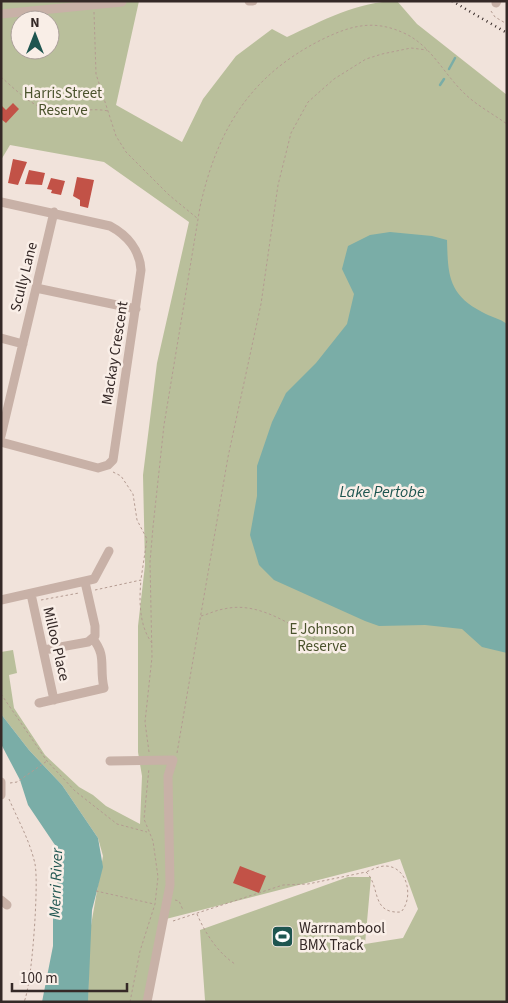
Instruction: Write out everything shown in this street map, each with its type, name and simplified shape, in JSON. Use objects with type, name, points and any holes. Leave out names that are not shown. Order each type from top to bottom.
[{"type":"street","points":[[1,14],[122,2]]},
{"type":"street","points":[[1,202],[54,212]]},
{"type":"street","name":"Mackay Crescent","points":[[54,212],[110,226],[126,237],[133,245],[140,261],[136,309],[113,460],[100,468]]},
{"type":"street","name":"Scully Lane","points":[[1,436],[54,212]]},
{"type":"street","points":[[36,288],[136,309]]},
{"type":"street","points":[[1,338],[23,344]]},
{"type":"street","points":[[1,442],[100,468]]},
{"type":"street","points":[[1,600],[32,598],[87,587],[94,579],[109,551]]},
{"type":"street","points":[[44,650],[88,642],[93,638],[96,630],[87,587]]},
{"type":"street","name":"Milloo Place","points":[[32,598],[54,700]]},
{"type":"street","points":[[39,704],[104,688],[100,669],[102,651],[93,638]]},
{"type":"street","points":[[110,760],[173,760],[168,776],[170,885],[147,1002]]},
{"type":"street","points":[[1,795],[2,783]]},
{"type":"path","points":[[497,2],[490,12],[507,24]]},
{"type":"path","points":[[94,4],[96,74],[116,136],[126,152],[169,195],[198,219]]},
{"type":"path","points":[[148,736],[145,722],[152,644],[150,562],[161,448],[198,219],[208,172],[224,134],[249,95],[285,62],[330,36],[364,24],[399,31],[411,37],[428,50],[465,94],[507,124]]},
{"type":"path","points":[[178,751],[228,457],[261,304],[278,185],[291,132],[308,102],[334,79],[350,69],[382,54],[411,48],[428,50]]},
{"type":"path","points":[[1,76],[25,98],[53,111],[96,108],[109,111]]},
{"type":"path","points":[[100,468],[121,476],[132,494],[137,520],[147,539],[141,580],[141,617],[152,644]]},
{"type":"path","points":[[32,598],[87,587],[141,580]]},
{"type":"path","points":[[201,616],[225,608],[247,609],[271,615],[327,647]]},
{"type":"path","points":[[1,694],[47,761],[75,791],[117,824],[148,832]]},
{"type":"path","points":[[17,782],[47,761]]},
{"type":"path","points":[[130,1002],[140,950],[155,904],[158,876],[153,841],[148,832],[144,812],[148,779]]},
{"type":"path","points":[[2,783],[30,846],[36,876],[29,984],[24,1002]]},
{"type":"path","points":[[163,925],[283,885],[308,884],[366,872],[384,866],[395,868],[403,876],[408,889],[408,900],[401,912],[392,913],[382,907],[376,896],[373,879],[366,872]]},
{"type":"path","points":[[96,891],[155,904]]},
{"type":"path","points":[[196,913],[203,929],[227,958],[236,964]]},
{"type":"green space","name":"E Johnson Reserve","points":[[1,1],[139,1],[116,105],[182,142],[203,99],[236,56],[272,29],[287,37],[340,13],[368,4],[397,1],[417,24],[507,95],[507,1002],[206,1002],[200,930],[348,877],[371,877],[365,944],[403,938],[418,909],[400,859],[166,919],[147,1002],[88,1002],[89,937],[103,856],[98,838],[62,785],[29,750],[1,714],[1,652],[13,650],[17,673],[9,675],[14,708],[45,755],[79,787],[93,795],[106,806],[140,824],[142,776],[138,752],[138,626],[145,565],[143,475],[157,363],[189,222],[104,162],[10,145],[1,160]]},
{"type":"water","name":"Lake Pertobe","points":[[390,232],[432,236],[447,240],[448,263],[456,291],[471,305],[507,324],[507,653],[482,647],[462,629],[425,625],[379,626],[274,580],[259,565],[250,535],[257,496],[257,466],[272,422],[286,393],[316,363],[347,324],[354,294],[342,269],[348,246],[370,235]]},
{"type":"water","points":[[1,714],[29,750],[62,785],[98,838],[103,867],[92,910],[88,1002],[42,1002],[53,946],[53,910],[59,872],[59,851],[28,805],[20,780],[1,744]]},
{"type":"building","points":[[13,103],[19,109],[6,123],[1,119],[1,105],[6,110]]},
{"type":"building","points":[[13,159],[27,162],[18,185],[8,183]]},
{"type":"building","points":[[29,170],[45,173],[42,185],[25,184]]},
{"type":"building","points":[[77,177],[94,180],[88,208],[80,206],[80,200],[73,196]]},
{"type":"building","points":[[51,178],[65,181],[61,195],[51,193],[52,190],[47,189]]},
{"type":"building","points":[[240,866],[266,876],[259,893],[233,883]]},
{"type":"waterway","points":[[449,69],[455,58]]},
{"type":"waterway","points":[[440,85],[444,79]]},
{"type":"railway","points":[[452,1],[507,33]]},
{"type":"place","name":"Warrnambool BMX Track","points":[[283,937]]},
{"type":"park label","name":"Harris Street Reserve","points":[[63,102]]},
{"type":"water label","name":"Merri River","points":[[56,883]]}]
